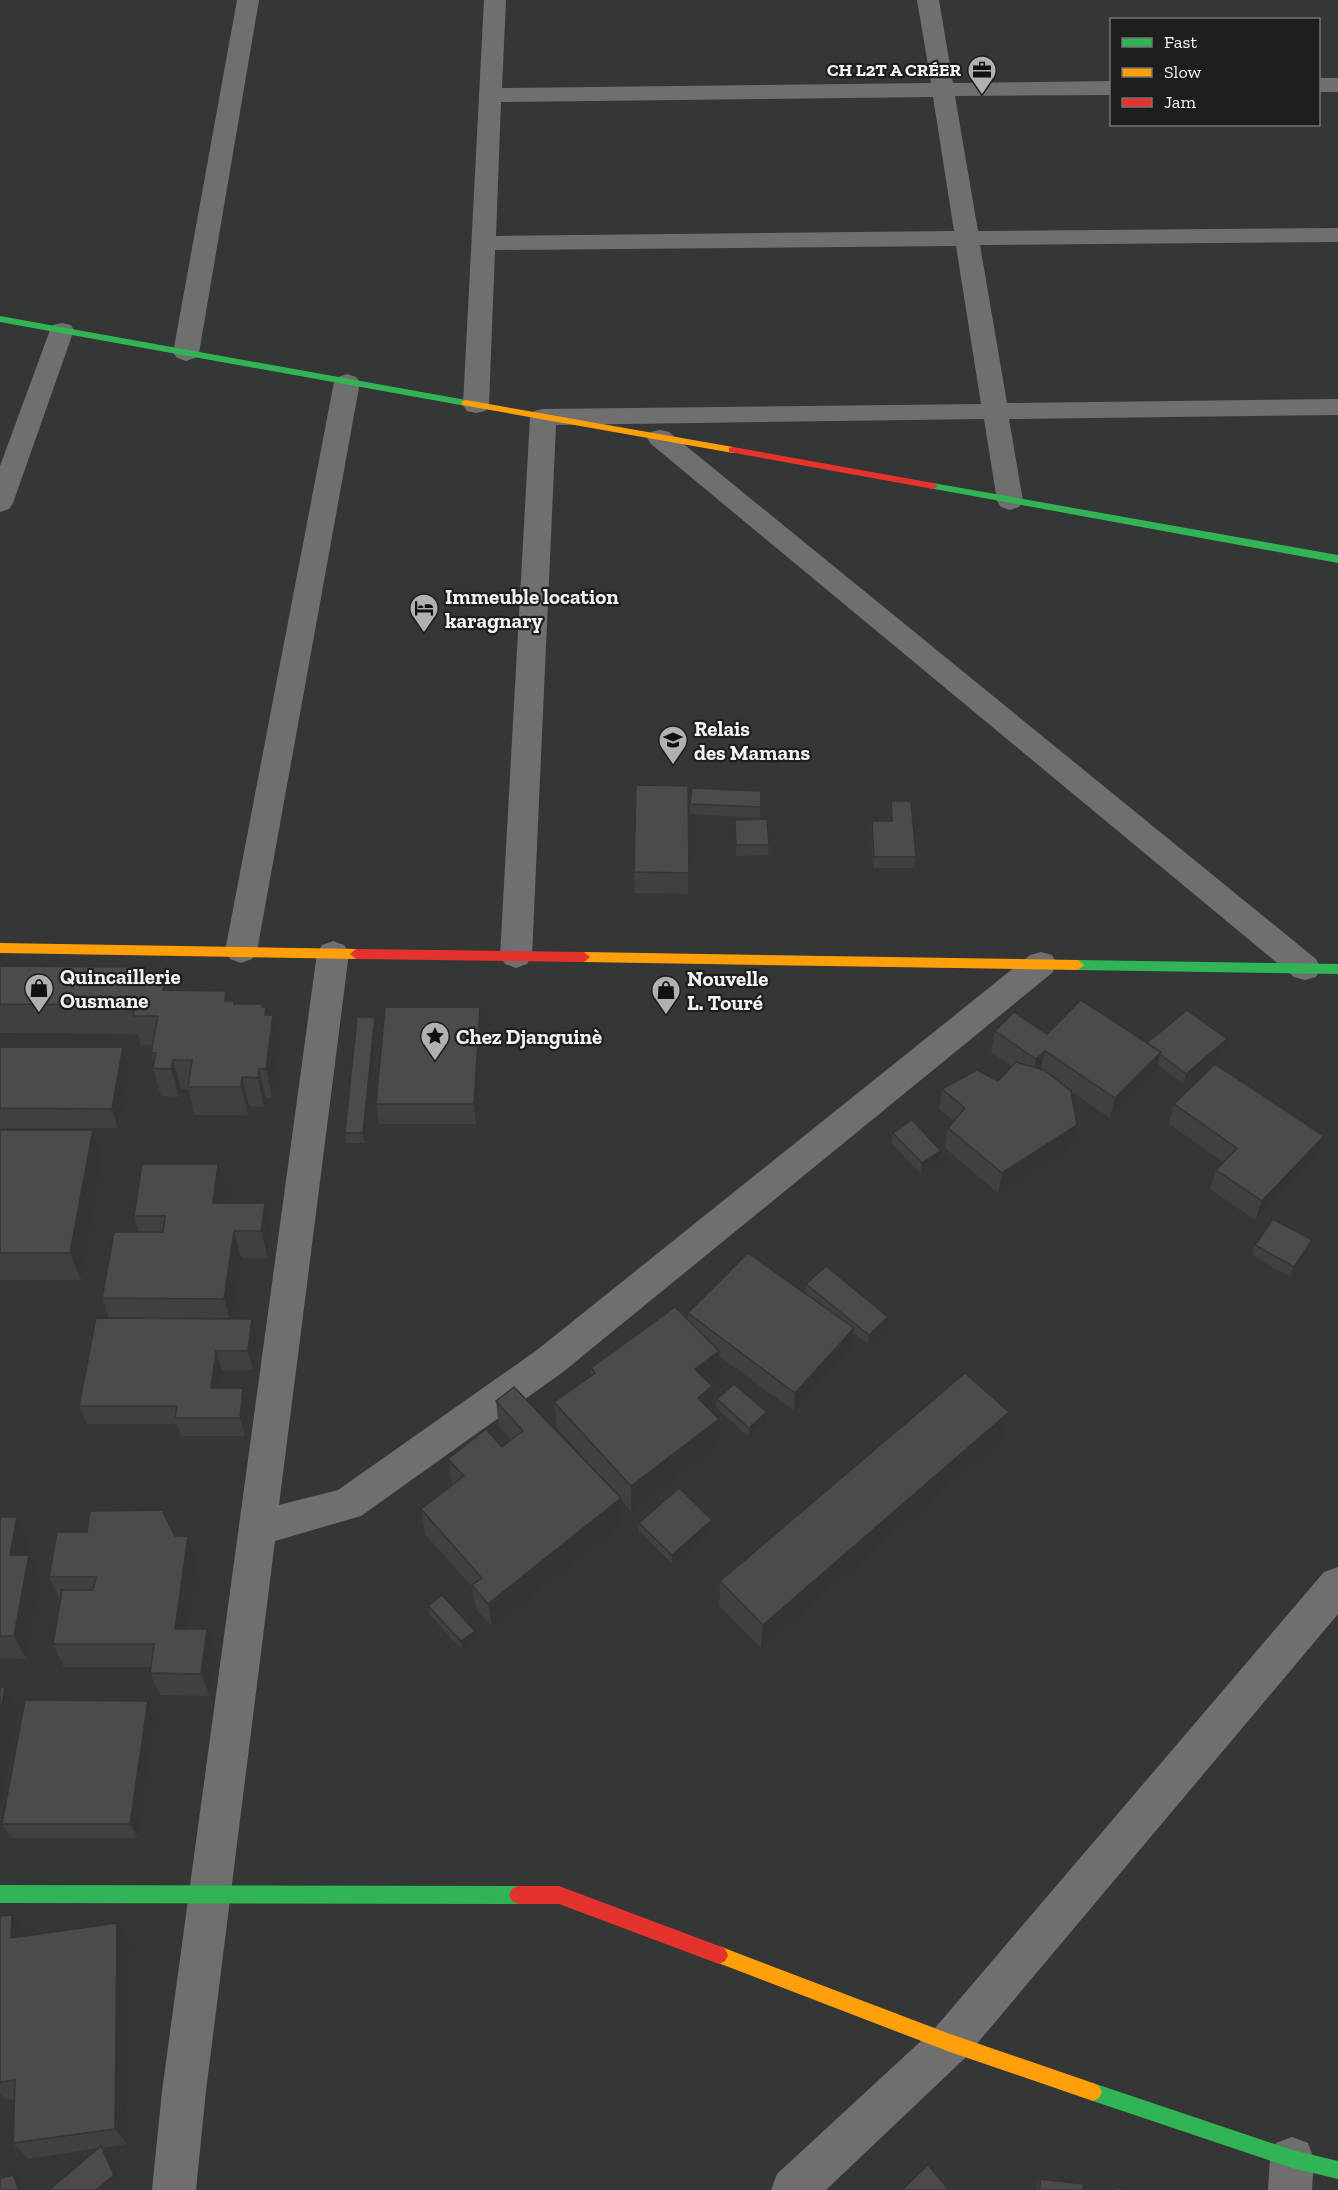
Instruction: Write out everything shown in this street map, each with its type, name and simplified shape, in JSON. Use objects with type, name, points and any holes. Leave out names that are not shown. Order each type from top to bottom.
[{"type":"street","points":[[186,353],[248,0]]},
{"type":"street","points":[[476,405],[495,0]]},
{"type":"street","points":[[928,0],[1010,501]]},
{"type":"street","points":[[1320,85],[1338,85]]},
{"type":"street","points":[[490,95],[1110,87]]},
{"type":"street","points":[[484,243],[1338,235]]},
{"type":"street","points":[[0,319],[1338,559]]},
{"type":"street","points":[[0,503],[62,330]]},
{"type":"street","points":[[241,951],[347,382]]},
{"type":"street","points":[[543,417],[1338,407]]},
{"type":"street","points":[[516,956],[543,417]]},
{"type":"street","points":[[660,438],[1305,968]]},
{"type":"street","points":[[0,948],[1338,969]]},
{"type":"street","points":[[174,2190],[210,1895],[333,953]]},
{"type":"street","points":[[258,1528],[348,1504],[550,1361],[1041,964]]},
{"type":"street","points":[[793,2190],[950,2043],[1338,1585]]},
{"type":"street","points":[[0,1894],[559,1895],[1291,2174],[1338,2170]]},
{"type":"building","points":[[636,785],[688,786],[689,873],[634,872]]},
{"type":"building","points":[[692,788],[761,791],[761,807],[690,804]]},
{"type":"building","points":[[891,801],[911,801],[916,857],[874,857],[872,821],[892,821]]},
{"type":"building","points":[[767,819],[769,845],[736,845],[735,820]]},
{"type":"building","points":[[0,966],[138,967],[137,974],[167,974],[163,990],[226,991],[225,1001],[234,1001],[234,1004],[263,1004],[262,1007],[266,1007],[265,1015],[273,1015],[266,1069],[259,1069],[258,1078],[242,1077],[241,1087],[188,1087],[192,1060],[173,1060],[171,1069],[153,1068],[156,1053],[151,1053],[158,1016],[133,1016],[135,1005],[0,1004]]},
{"type":"building","points":[[1081,1000],[1161,1052],[1115,1098],[1045,1051],[1036,1059],[995,1031],[1014,1012],[1047,1034]]},
{"type":"building","points":[[385,1007],[480,1007],[474,1104],[376,1104]]},
{"type":"building","points":[[1187,1010],[1227,1039],[1186,1074],[1147,1043]]},
{"type":"building","points":[[357,1017],[375,1017],[363,1133],[345,1133]]},
{"type":"building","points":[[0,1047],[123,1047],[112,1109],[0,1108]]},
{"type":"building","points":[[1016,1062],[1044,1070],[1071,1091],[1077,1125],[1002,1173],[948,1128],[965,1108],[942,1089],[977,1070],[998,1081]]},
{"type":"building","points":[[1215,1064],[1324,1136],[1262,1201],[1216,1170],[1237,1148],[1174,1104]]},
{"type":"building","points":[[912,1120],[941,1151],[922,1163],[893,1133]]},
{"type":"building","points":[[0,1130],[93,1130],[70,1253],[0,1253]]},
{"type":"building","points":[[142,1164],[218,1164],[213,1203],[265,1203],[261,1231],[234,1231],[224,1299],[102,1298],[114,1232],[163,1232],[165,1216],[134,1216]]},
{"type":"building","points":[[1273,1219],[1312,1240],[1294,1267],[1255,1245]]},
{"type":"building","points":[[748,1253],[854,1328],[795,1393],[688,1313]]},
{"type":"building","points":[[826,1266],[888,1317],[869,1335],[806,1284]]},
{"type":"building","points":[[675,1307],[719,1351],[695,1369],[712,1386],[698,1398],[719,1419],[631,1486],[554,1402],[595,1373],[591,1368]]},
{"type":"building","points":[[96,1318],[252,1319],[248,1351],[216,1351],[211,1388],[243,1388],[240,1418],[175,1418],[177,1406],[79,1406]]},
{"type":"building","points":[[965,1373],[1009,1412],[763,1625],[720,1581]]},
{"type":"building","points":[[734,1384],[767,1412],[749,1428],[717,1399]]},
{"type":"building","points":[[514,1387],[621,1498],[488,1604],[472,1585],[482,1578],[421,1509],[464,1476],[448,1459],[486,1429],[502,1447],[523,1431],[496,1401]]},
{"type":"building","points":[[679,1488],[712,1520],[672,1555],[639,1523]]},
{"type":"building","points":[[162,1510],[175,1536],[188,1536],[175,1629],[207,1629],[201,1674],[150,1673],[154,1644],[53,1644],[62,1590],[93,1590],[96,1577],[49,1577],[57,1532],[87,1532],[90,1511]]},
{"type":"building","points":[[0,1517],[17,1517],[10,1555],[29,1555],[14,1636],[0,1636]]},
{"type":"building","points":[[442,1595],[475,1631],[461,1641],[428,1606]]},
{"type":"building","points":[[0,1687],[5,1687],[0,1715]]},
{"type":"building","points":[[25,1700],[148,1701],[130,1824],[2,1824]]},
{"type":"building","points":[[12,1915],[11,1938],[117,1923],[115,2129],[13,2143],[15,2080],[0,2082],[0,1916]]},
{"type":"building","points":[[101,2146],[114,2175],[96,2190],[49,2190]]},
{"type":"building","points":[[928,2165],[949,2190],[902,2190]]},
{"type":"building","points":[[13,2175],[19,2190],[0,2190],[0,2178]]},
{"type":"building","points":[[1040,2179],[1083,2184],[1083,2190],[1040,2190]]},
{"type":"traffic: fast","points":[[0,319],[466,403]]},
{"type":"traffic: fast","points":[[933,486],[1338,559]]},
{"type":"traffic: fast","points":[[1078,965],[1338,969]]},
{"type":"traffic: fast","points":[[0,1894],[518,1895]]},
{"type":"traffic: fast","points":[[1093,2092],[1292,2159],[1338,2170]]},
{"type":"traffic: slow","points":[[466,403],[733,450]]},
{"type":"traffic: slow","points":[[0,948],[356,954]]},
{"type":"traffic: slow","points":[[584,957],[1078,965]]},
{"type":"traffic: slow","points":[[719,1955],[950,2043],[1093,2092]]},
{"type":"traffic: jam","points":[[733,450],[933,486]]},
{"type":"traffic: jam","points":[[356,954],[584,957]]},
{"type":"traffic: jam","points":[[518,1895],[559,1895],[719,1955]]},
{"type":"place","name":"CH L2T A CRÉER","points":[[982,96]]},
{"type":"place","name":"Immeuble location karagnary","points":[[424,634]]},
{"type":"place","name":"Relais des Mamans","points":[[673,766]]},
{"type":"place","name":"Quincaillerie Ousmane","points":[[39,1014]]},
{"type":"place","name":"Nouvelle L. Touré","points":[[666,1016]]},
{"type":"place","name":"Chez Djanguinè","points":[[435,1062]]}]
